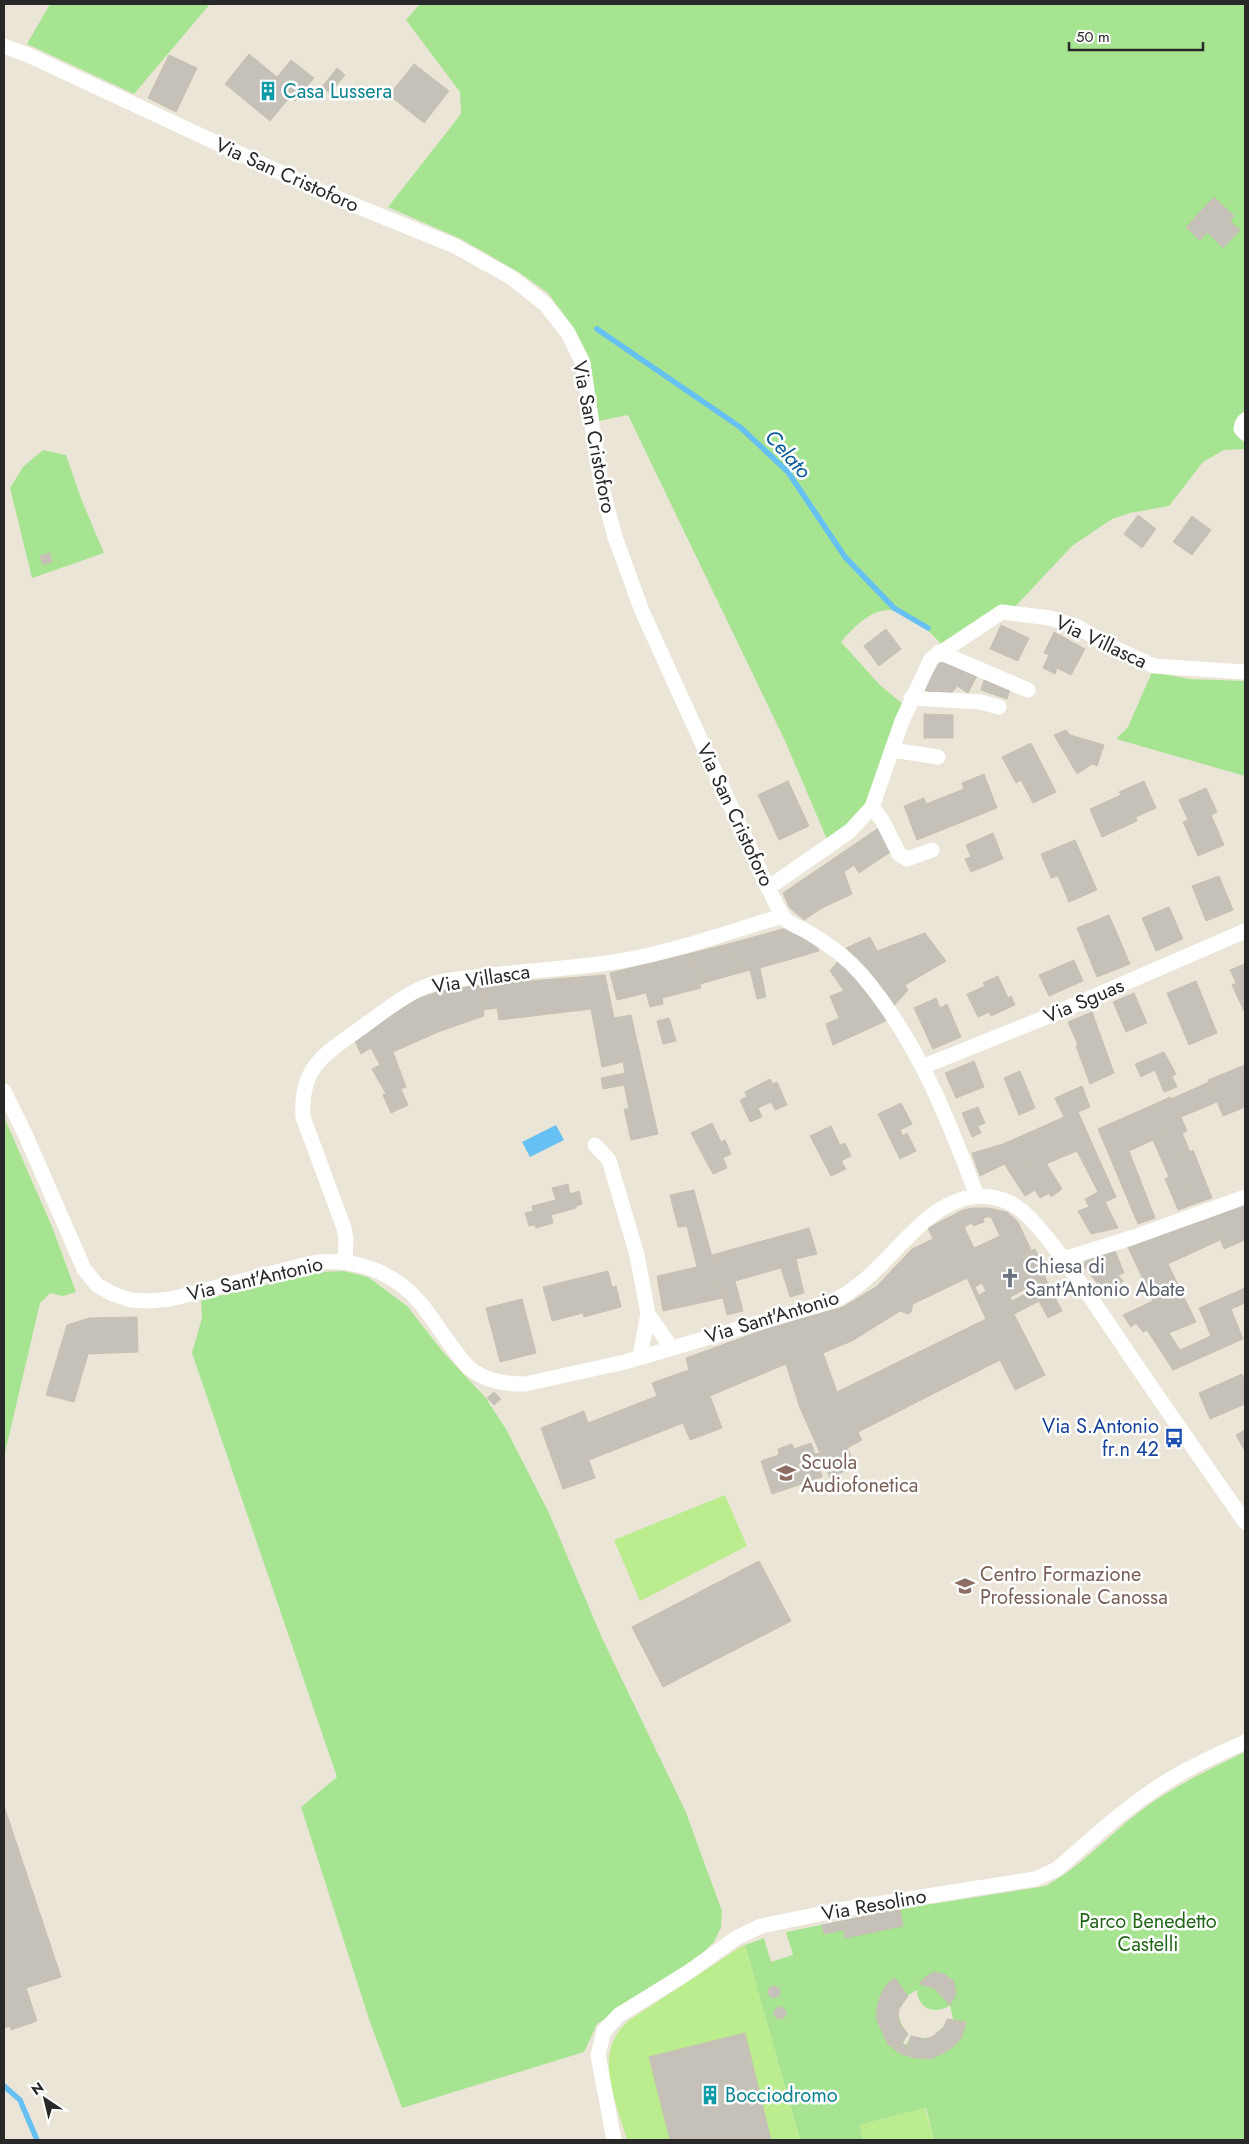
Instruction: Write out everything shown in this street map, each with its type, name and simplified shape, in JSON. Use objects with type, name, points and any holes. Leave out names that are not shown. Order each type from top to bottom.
[{"type":"street","name":"Via San Cristoforo","points":[[4,46],[28,54],[322,192],[455,246],[512,278],[545,304],[568,333],[583,364],[601,484],[616,537],[642,611],[768,888],[783,916],[791,923],[823,941],[861,974],[892,1017],[922,1068],[956,1139],[977,1196]]},
{"type":"street","points":[[1245,420],[1241,430],[1245,433]]},
{"type":"street","name":"Via Villasca","points":[[768,888],[850,831],[872,807],[911,698],[931,659],[1002,612],[1050,618],[1076,626],[1108,645],[1154,666],[1245,672]]},
{"type":"street","points":[[939,652],[1028,690]]},
{"type":"street","points":[[911,698],[981,702],[999,707]]},
{"type":"street","points":[[892,750],[938,757]]},
{"type":"street","points":[[872,807],[882,820],[899,854],[907,859],[932,850]]},
{"type":"street","name":"Via Villasca","points":[[345,1262],[346,1240],[344,1228],[303,1117],[302,1108],[307,1078],[317,1062],[330,1050],[409,995],[433,984],[490,975],[619,961],[650,955],[783,916]]},
{"type":"street","name":"Via Sguas","points":[[922,1068],[1049,1016],[1245,931]]},
{"type":"street","name":"Via Sant'Antonio","points":[[4,1091],[25,1134],[76,1253],[84,1269],[97,1284],[120,1297],[131,1300],[164,1299],[312,1263],[345,1262],[373,1270],[400,1284],[421,1304],[469,1368],[479,1376],[500,1383],[525,1384],[625,1362],[640,1356],[833,1301],[846,1295],[870,1276],[925,1221],[954,1202],[977,1196],[1006,1200],[1036,1224],[1064,1259],[1245,1522]]},
{"type":"street","points":[[599,1141],[609,1160],[631,1230],[648,1314],[640,1356]]},
{"type":"street","points":[[1064,1259],[1134,1237],[1245,1197]]},
{"type":"street","points":[[648,1314],[671,1348]]},
{"type":"street","name":"Via Resolino","points":[[614,2140],[598,2054],[604,2031],[619,2015],[686,1973],[736,1938],[761,1926],[839,1910],[1035,1879],[1057,1869],[1106,1825],[1146,1795],[1193,1766],[1245,1742]]},
{"type":"green space","points":[[50,4],[210,4],[134,94],[27,44]]},
{"type":"green space","points":[[420,4],[1245,4],[1245,411],[1242,413],[1234,430],[1245,443],[1245,449],[1224,450],[1203,462],[1169,506],[1130,513],[1112,519],[1072,546],[1013,609],[942,645],[918,622],[896,611],[888,610],[874,613],[856,627],[841,642],[880,685],[904,705],[869,805],[829,844],[786,743],[628,415],[599,421],[590,359],[574,328],[548,293],[520,273],[461,239],[388,207],[461,114],[460,92],[406,20]]},
{"type":"green space","points":[[43,450],[66,455],[82,501],[104,553],[32,578],[10,488],[23,467]]},
{"type":"green space","points":[[1152,672],[1190,679],[1245,681],[1245,776],[1116,739],[1128,727]]},
{"type":"green space","points":[[4,1117],[53,1229],[76,1292],[63,1296],[50,1293],[40,1303],[4,1457]]},
{"type":"green space","points":[[344,1271],[368,1277],[407,1306],[443,1352],[485,1397],[506,1429],[549,1513],[602,1638],[685,1810],[722,1911],[721,1927],[714,1942],[697,1958],[597,2024],[584,2052],[402,2108],[369,2019],[301,1807],[337,1777],[192,1353],[202,1318],[201,1300],[321,1272]]},
{"type":"green space","points":[[725,1495],[747,1546],[640,1601],[614,1540]]},
{"type":"green space","name":"Parco Benedetto Castelli","points":[[1245,1752],[1245,2140],[934,2140],[926,2108],[860,2125],[863,2140],[800,2140],[745,1945],[764,1938],[771,1962],[793,1955],[786,1932],[900,1909],[1046,1886],[1071,1869],[1152,1803],[1190,1779]],"holes":[[[917,1990],[918,1997],[924,2006],[929,2009],[939,2010],[950,2005],[953,2019],[947,2019],[941,2030],[929,2038],[911,2036],[906,2045],[903,2043],[908,2034],[900,2021],[899,2009],[904,1999]]]},
{"type":"green space","points":[[745,1945],[800,2140],[627,2140],[610,2076],[609,2061],[612,2046],[619,2032],[631,2019]]},
{"type":"green space","points":[[925,2108],[934,2140],[863,2140],[860,2125]]},
{"type":"water","points":[[556,1125],[564,1140],[530,1157],[522,1142]]},
{"type":"building","name":"Casa Lussera","points":[[249,54],[277,77],[291,60],[314,78],[295,101],[290,97],[270,121],[225,84]]},
{"type":"building","points":[[169,55],[197,68],[176,112],[148,98]]},
{"type":"building","points":[[414,64],[449,91],[424,123],[389,95]]},
{"type":"building","points":[[337,68],[345,75],[330,93],[322,87]]},
{"type":"building","points":[[1214,197],[1234,216],[1230,221],[1240,230],[1223,248],[1207,232],[1200,241],[1186,227]]},
{"type":"building","points":[[1138,515],[1156,529],[1142,548],[1124,534]]},
{"type":"building","points":[[1192,516],[1211,530],[1192,555],[1173,542]]},
{"type":"building","points":[[50,553],[52,562],[43,565],[40,556]]},
{"type":"building","points":[[1001,625],[1029,638],[1018,661],[990,649]]},
{"type":"building","points":[[886,629],[901,649],[879,666],[864,646]]},
{"type":"building","points":[[1054,632],[1085,649],[1071,675],[1057,668],[1055,674],[1043,668],[1049,655],[1044,653]]},
{"type":"building","points":[[942,659],[978,674],[968,693],[957,686],[946,700],[923,689]]},
{"type":"building","points":[[985,677],[1011,686],[1007,699],[981,690]]},
{"type":"building","points":[[924,714],[953,715],[953,738],[924,738]]},
{"type":"building","points":[[1066,730],[1070,735],[1104,745],[1097,766],[1092,764],[1077,774],[1054,735]]},
{"type":"building","points":[[1031,743],[1056,792],[1033,803],[1021,780],[1016,783],[1002,757]]},
{"type":"building","points":[[984,774],[997,808],[917,840],[904,806],[924,798],[926,804],[964,789],[962,783]]},
{"type":"building","points":[[788,781],[809,826],[779,840],[758,795]]},
{"type":"building","points":[[1144,781],[1156,808],[1136,817],[1137,821],[1102,837],[1090,809],[1121,795],[1119,792]]},
{"type":"building","points":[[1206,788],[1217,812],[1211,815],[1224,845],[1198,856],[1183,822],[1188,820],[1179,800]]},
{"type":"building","points":[[880,827],[892,851],[859,873],[854,865],[844,872],[852,894],[822,908],[804,920],[789,907],[783,893]]},
{"type":"building","points":[[993,833],[1003,859],[971,872],[965,859],[971,857],[966,845]]},
{"type":"building","points":[[1075,840],[1097,890],[1069,902],[1058,876],[1051,878],[1041,854]]},
{"type":"building","points":[[1219,876],[1233,910],[1206,921],[1192,886]]},
{"type":"building","points":[[1169,907],[1183,939],[1156,951],[1142,918]]},
{"type":"building","points":[[1109,915],[1130,964],[1097,977],[1077,928]]},
{"type":"building","points":[[790,927],[814,941],[819,951],[760,968],[766,997],[757,999],[750,970],[739,973],[732,943]]},
{"type":"building","points":[[925,933],[946,961],[905,985],[908,990],[893,1007],[860,963],[846,948],[870,937],[877,951]]},
{"type":"building","points":[[732,943],[739,973],[700,984],[692,953]]},
{"type":"building","points":[[692,953],[701,988],[662,998],[663,1004],[650,1007],[646,993],[617,1000],[610,973]]},
{"type":"building","points":[[1074,960],[1083,981],[1049,996],[1039,975]]},
{"type":"building","points":[[838,961],[855,973],[888,1020],[833,1045],[826,1024],[839,1018],[830,996],[844,991],[830,971]]},
{"type":"building","points":[[1245,964],[1244,1011],[1232,985],[1236,983],[1230,970]]},
{"type":"building","points":[[605,975],[614,1018],[631,1015],[658,1134],[631,1140],[624,1109],[629,1109],[624,1085],[603,1089],[601,1078],[625,1073],[623,1062],[602,1067],[591,1009],[499,1020],[497,1008],[483,1010],[480,985]]},
{"type":"building","points":[[998,976],[1008,998],[1011,996],[1015,1005],[991,1016],[989,1012],[978,1017],[967,994],[985,986],[983,983]]},
{"type":"building","points":[[1196,981],[1217,1033],[1189,1045],[1167,993]]},
{"type":"building","points":[[480,985],[484,1016],[438,1032],[393,1052],[406,1087],[401,1089],[408,1105],[391,1113],[383,1095],[386,1094],[372,1069],[380,1065],[371,1048],[361,1054],[354,1039],[417,999],[440,991]]},
{"type":"building","points":[[1134,993],[1147,1023],[1126,1032],[1113,1002]]},
{"type":"building","points":[[936,998],[940,1008],[947,1004],[961,1037],[933,1049],[914,1008]]},
{"type":"building","points":[[1092,1012],[1114,1073],[1090,1084],[1076,1046],[1078,1045],[1068,1022]]},
{"type":"building","points":[[669,1018],[676,1041],[663,1044],[657,1021]]},
{"type":"building","points":[[1164,1052],[1176,1074],[1172,1076],[1177,1087],[1164,1092],[1155,1070],[1141,1077],[1135,1064]]},
{"type":"building","points":[[974,1061],[984,1087],[956,1098],[945,1073]]},
{"type":"building","points":[[1245,1065],[1245,1107],[1223,1116],[1208,1080]]},
{"type":"building","points":[[1020,1071],[1035,1108],[1019,1115],[1004,1078]]},
{"type":"building","points":[[770,1079],[773,1084],[777,1082],[787,1105],[775,1110],[771,1102],[758,1108],[762,1117],[750,1122],[740,1100],[747,1097],[745,1092]]},
{"type":"building","points":[[1209,1082],[1217,1102],[1181,1117],[1187,1131],[1182,1133],[1190,1152],[1193,1150],[1212,1198],[1197,1203],[1155,1104]]},
{"type":"building","points":[[1082,1086],[1090,1107],[1078,1112],[1116,1197],[1105,1202],[1118,1228],[1091,1234],[1078,1211],[1089,1207],[1085,1199],[1098,1192],[1077,1151],[1046,1164],[1043,1158],[1026,1169],[1022,1161],[1008,1170],[1005,1164],[980,1176],[972,1153],[1003,1144],[1064,1117],[1055,1098]]},
{"type":"building","points":[[901,1103],[912,1124],[900,1130],[903,1136],[907,1133],[916,1151],[900,1159],[878,1114]]},
{"type":"building","points":[[1155,1104],[1197,1203],[1178,1210],[1165,1179],[1169,1177],[1153,1140],[1129,1151],[1155,1218],[1138,1224],[1098,1129]]},
{"type":"building","points":[[978,1107],[985,1123],[978,1126],[981,1133],[972,1137],[962,1113]]},
{"type":"building","points":[[712,1123],[721,1142],[725,1140],[731,1154],[723,1158],[727,1168],[713,1174],[691,1133]]},
{"type":"building","points":[[831,1126],[840,1145],[845,1143],[851,1156],[841,1161],[846,1169],[831,1176],[810,1136]]},
{"type":"building","points":[[1043,1158],[1062,1189],[1051,1197],[1049,1193],[1040,1198],[1035,1190],[1025,1196],[1008,1170],[1022,1161],[1026,1169]]},
{"type":"building","points":[[568,1184],[570,1194],[579,1191],[582,1204],[576,1206],[576,1208],[551,1215],[553,1223],[536,1228],[535,1225],[529,1226],[525,1213],[533,1211],[532,1206],[556,1200],[552,1188]]},
{"type":"building","points":[[694,1190],[723,1298],[663,1311],[657,1276],[697,1267],[687,1226],[678,1227],[670,1195]]},
{"type":"building","points":[[1245,1202],[1245,1240],[1224,1249],[1211,1217]]},
{"type":"building","points":[[988,1208],[1007,1212],[1018,1222],[1031,1250],[976,1280],[973,1291],[967,1278],[913,1304],[911,1312],[908,1314],[900,1311],[852,1341],[823,1353],[837,1392],[986,1319],[977,1300],[989,1305],[1044,1275],[1062,1311],[1048,1318],[1039,1301],[1014,1314],[1045,1375],[1015,1390],[1000,1360],[858,1432],[862,1440],[847,1448],[856,1466],[830,1478],[826,1467],[820,1469],[822,1477],[772,1494],[761,1461],[779,1455],[778,1449],[792,1444],[794,1449],[811,1443],[815,1454],[820,1453],[800,1408],[786,1364],[710,1396],[722,1428],[690,1440],[683,1423],[589,1460],[595,1478],[563,1489],[541,1428],[584,1411],[588,1423],[657,1396],[652,1383],[689,1370],[686,1358],[777,1325],[843,1307],[876,1287],[912,1249],[933,1239],[928,1228],[963,1210]],"holes":[[[991,1217],[1000,1236],[974,1248],[964,1227],[972,1223],[973,1226],[984,1222],[983,1218]],[[1031,1286],[1033,1290],[1012,1301],[1010,1297]]]},
{"type":"building","points":[[1211,1217],[1220,1240],[1168,1264],[1196,1322],[1169,1333],[1180,1350],[1211,1336],[1199,1308],[1245,1288],[1245,1303],[1231,1309],[1243,1339],[1173,1370],[1147,1330],[1143,1332],[1136,1323],[1131,1327],[1123,1315],[1153,1301],[1126,1243]]},
{"type":"building","points":[[809,1228],[817,1254],[796,1259],[804,1293],[790,1297],[781,1268],[735,1281],[743,1311],[727,1315],[712,1255]]},
{"type":"building","points":[[1114,1248],[1124,1273],[1118,1275],[1123,1281],[1106,1295],[1084,1266],[1086,1258]]},
{"type":"building","name":"Chiesa di Sant'Antonio Abate","points":[[1035,1249],[1047,1274],[989,1305],[977,1300],[973,1291],[976,1280]]},
{"type":"building","points":[[608,1271],[612,1287],[616,1286],[621,1307],[584,1317],[583,1313],[552,1321],[543,1287]]},
{"type":"building","points":[[982,1283],[986,1291],[979,1295],[975,1287]]},
{"type":"building","points":[[522,1299],[536,1353],[500,1362],[486,1308]]},
{"type":"building","points":[[137,1317],[138,1352],[88,1354],[74,1402],[46,1395],[67,1325],[89,1318]]},
{"type":"building","points":[[1242,1374],[1245,1381],[1245,1404],[1210,1419],[1199,1393]]},
{"type":"building","points":[[494,1392],[501,1399],[494,1405],[487,1398]]},
{"type":"building","points":[[1245,1430],[1245,1451],[1236,1435]]},
{"type":"building","points":[[759,1561],[791,1621],[663,1687],[632,1627]]},
{"type":"building","points":[[4,1806],[61,1977],[26,1988],[37,2021],[11,2030],[10,2026],[4,2028]]},
{"type":"building","points":[[900,1909],[903,1926],[845,1938],[844,1930],[824,1934],[822,1925]]},
{"type":"building","points":[[933,1972],[945,1974],[954,1982],[956,1994],[950,2005],[934,1988],[919,1984]]},
{"type":"building","points":[[895,1978],[908,1996],[899,2009],[898,2016],[900,2024],[908,2034],[896,2051],[887,2043],[876,2018],[882,1992],[889,1982]]},
{"type":"building","points":[[774,1986],[780,1992],[774,1998],[768,1992]]},
{"type":"building","points":[[780,2007],[786,2013],[780,2019],[774,2013]]},
{"type":"building","points":[[947,2019],[966,2022],[962,2037],[954,2046],[930,2059],[904,2055],[911,2036],[925,2039],[932,2037],[944,2027]]},
{"type":"building","name":"Bocciodromo","points":[[745,2033],[771,2140],[670,2140],[649,2057]]},
{"type":"building","points":[[900,2042],[908,2047],[904,2055],[896,2051]]},
{"type":"waterway","name":"Celato","points":[[597,329],[740,427],[788,472],[845,557],[894,608],[928,628]]},
{"type":"waterway","points":[[4,2086],[20,2100],[37,2140]]},
{"type":"place","name":"Casa Lussera","points":[[268,91]]},
{"type":"place","name":"Chiesa di Sant'Antonio Abate","points":[[1010,1278]]},
{"type":"place","name":"Via S.Antonio fr.n 42","points":[[1174,1438]]},
{"type":"place","name":"Scuola Audiofonetica","points":[[786,1473]]},
{"type":"place","name":"Centro Formazione Professionale Canossa","points":[[965,1586]]},
{"type":"place","name":"Bocciodromo","points":[[710,2095]]}]
